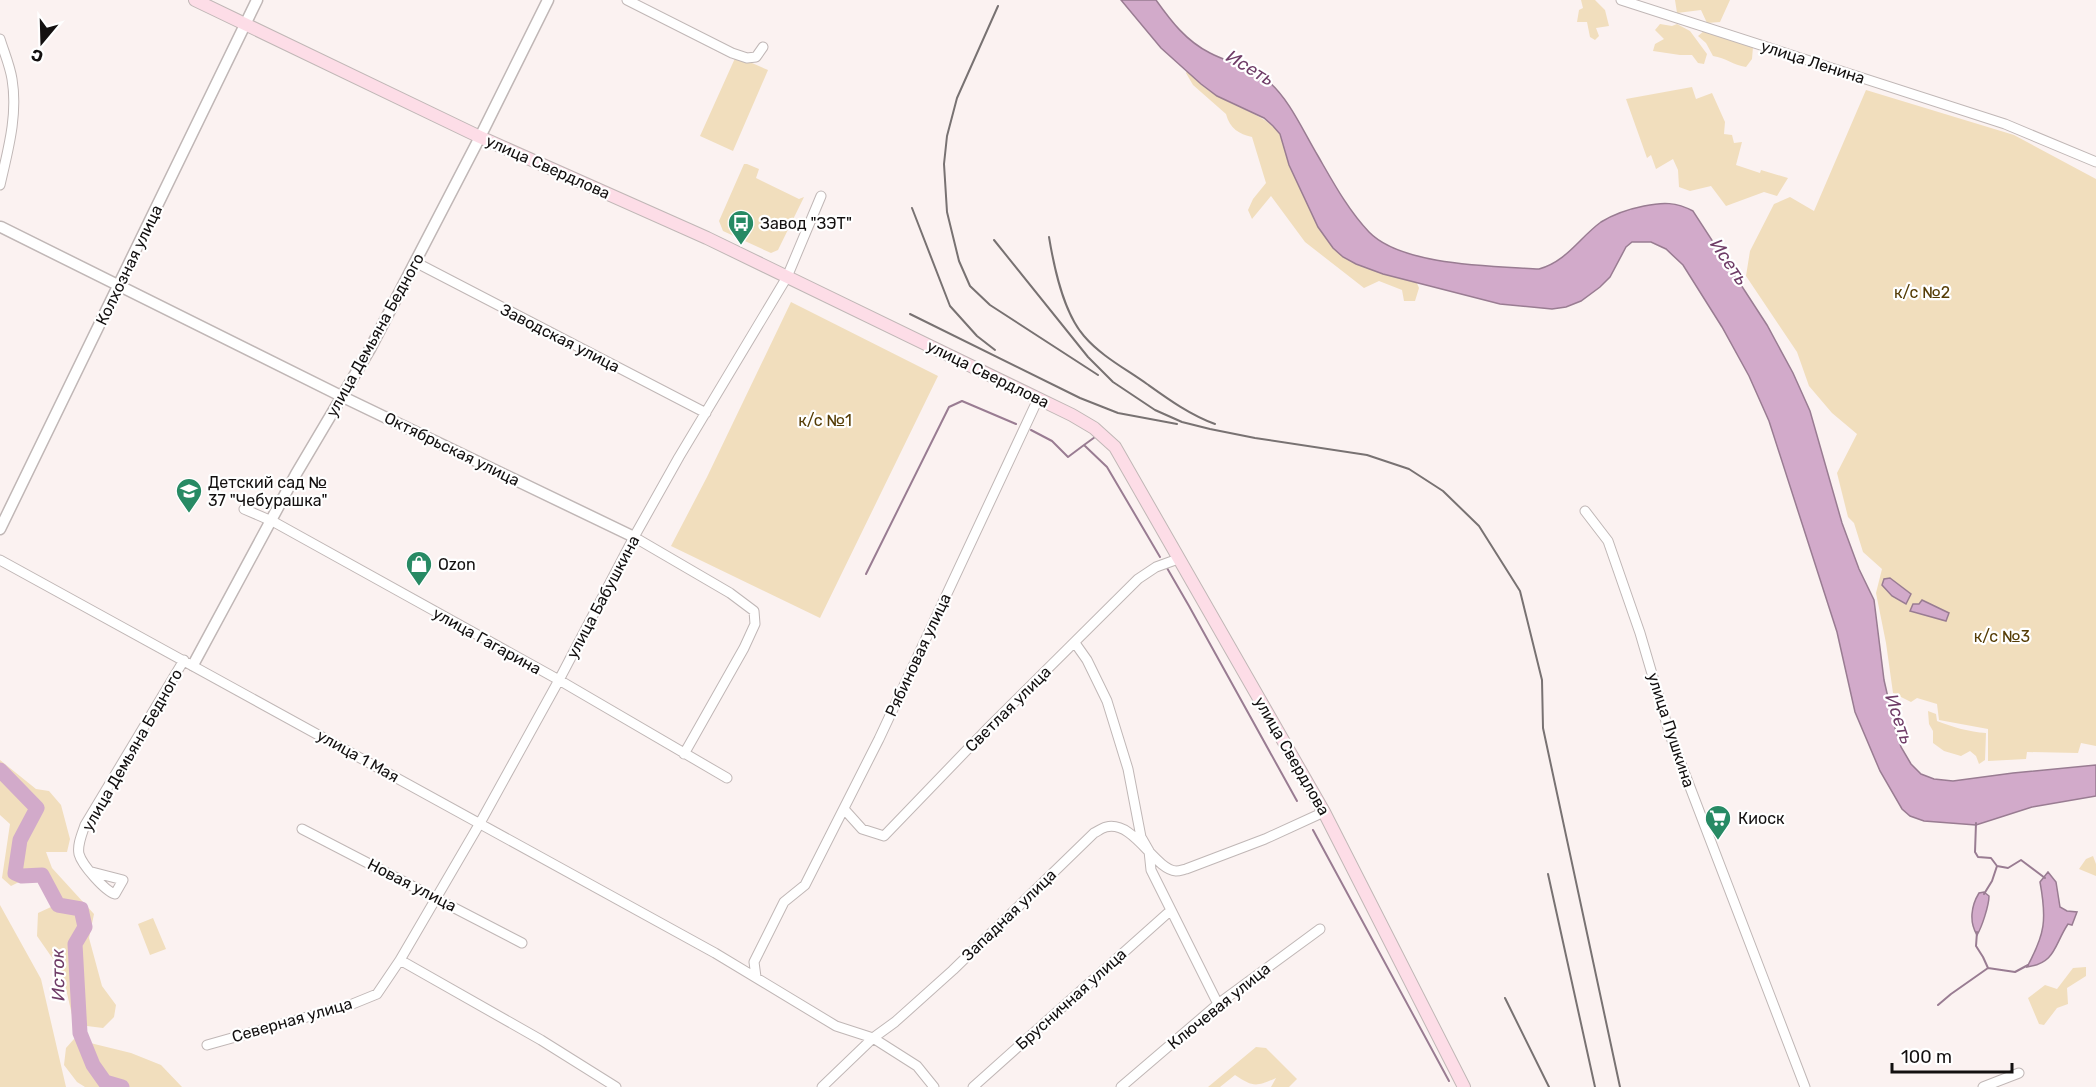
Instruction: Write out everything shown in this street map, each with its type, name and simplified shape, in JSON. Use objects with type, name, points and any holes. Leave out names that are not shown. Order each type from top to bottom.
[{"type":"main road","name":"улица Свердлова","points":[[195,0],[480,136],[707,238],[1094,428],[1115,447],[1324,812],[1464,1087]]},
{"type":"street","name":"Колхозная улица","points":[[0,529],[257,0]]},
{"type":"street","name":"улица Демьяна Бедного","points":[[92,872],[84,865],[79,853],[85,825],[188,663],[343,397],[415,262],[548,0]]},
{"type":"street","points":[[627,0],[747,58],[756,57],[763,47]]},
{"type":"street","name":"улица Ленина","points":[[1621,0],[2005,124],[2096,162]]},
{"type":"street","points":[[0,39],[12,79],[14,107],[13,130],[0,184]]},
{"type":"street","name":"улица Бабушкина","points":[[377,994],[400,960],[480,823],[634,537],[787,277],[821,196]]},
{"type":"street","name":"Октябрьская улица","points":[[0,227],[343,397],[634,537],[730,593],[754,611],[755,624],[744,648],[684,753]]},
{"type":"street","name":"Заводская улица","points":[[415,262],[706,413]]},
{"type":"street","name":"Рябиновая улица","points":[[756,977],[754,962],[784,902],[805,885],[844,809],[1038,399]]},
{"type":"street","name":"улица Гагарина","points":[[244,509],[271,521],[559,680],[727,778]]},
{"type":"street","name":"улица Пушкина","points":[[1585,511],[1608,541],[1640,633],[1670,735],[1805,1087]]},
{"type":"street","name":"Светлая улица","points":[[844,809],[862,829],[884,836],[988,727],[1138,579],[1156,567],[1178,559]]},
{"type":"street","name":"улица 1 Мая","points":[[0,560],[715,953],[836,1026],[873,1038],[917,1066],[934,1087]]},
{"type":"street","points":[[1075,643],[1087,660],[1107,700],[1128,769],[1141,837],[1149,851],[1151,870],[1218,1004]]},
{"type":"street","name":"Западная улица","points":[[822,1087],[873,1038],[895,1022],[953,970],[1094,833],[1108,826],[1122,829],[1170,869],[1176,871],[1265,839],[1324,812]]},
{"type":"street","name":"Новая улица","points":[[302,829],[522,943]]},
{"type":"street","name":"Брусничная улица","points":[[973,1087],[1170,911]]},
{"type":"street","name":"Ключевая улица","points":[[1121,1087],[1218,1004],[1320,929]]},
{"type":"street","points":[[400,960],[542,1040],[616,1087]]},
{"type":"street","name":"Северная улица","points":[[207,1045],[350,1005],[377,994]]},
{"type":"street","points":[[1983,1087],[2019,1073]]},
{"type":"green space","points":[[1581,0],[1595,0],[1605,10],[1609,26],[1596,28],[1599,36],[1595,40],[1590,37],[1587,22],[1577,22],[1579,10],[1583,8]]},
{"type":"green space","points":[[1675,0],[1730,0],[1720,22],[1707,23],[1701,10],[1677,13]]},
{"type":"green space","points":[[1660,24],[1672,26],[1677,24],[1690,31],[1707,54],[1704,64],[1698,63],[1692,55],[1653,51],[1655,44],[1664,39],[1655,30]]},
{"type":"green space","points":[[1704,31],[1753,47],[1752,59],[1746,67],[1713,56],[1706,43],[1698,36]]},
{"type":"green space","points":[[736,56],[768,70],[733,151],[700,136]]},
{"type":"green space","points":[[1187,71],[1212,93],[1258,116],[1280,134],[1318,227],[1356,264],[1383,274],[1416,281],[1419,288],[1415,301],[1404,301],[1402,290],[1379,281],[1364,288],[1305,242],[1271,196],[1252,219],[1248,210],[1253,199],[1266,183],[1252,137],[1233,127],[1226,114],[1193,85]]},
{"type":"green space","points":[[1692,87],[1696,99],[1712,93],[1725,122],[1724,134],[1732,135],[1734,143],[1742,142],[1736,165],[1760,173],[1761,170],[1788,178],[1777,196],[1764,192],[1726,206],[1711,186],[1690,191],[1679,187],[1678,170],[1673,159],[1656,169],[1651,155],[1647,158],[1626,99]]},
{"type":"green space","name":"к/с №2","points":[[1866,90],[2014,135],[2096,179],[2096,746],[2081,743],[2078,753],[2027,752],[2026,759],[1988,761],[1988,729],[1939,720],[1937,704],[1917,698],[1911,702],[1893,693],[1876,593],[1882,569],[1863,552],[1854,523],[1848,517],[1837,473],[1857,434],[1832,413],[1809,386],[1797,352],[1746,276],[1750,251],[1774,204],[1790,197],[1814,211]]},
{"type":"green space","points":[[744,164],[759,169],[756,178],[799,199],[804,197],[778,250],[771,253],[723,231],[719,221]]},
{"type":"green space","name":"к/с №1","points":[[791,302],[938,376],[820,618],[671,546],[707,477]]},
{"type":"green space","points":[[1928,711],[1936,714],[1937,721],[1973,732],[1986,733],[1985,760],[1979,764],[1976,756],[1970,751],[1961,756],[1944,751],[1933,743],[1933,731],[1929,724]]},
{"type":"green space","points":[[0,760],[36,789],[49,791],[61,805],[70,839],[67,852],[46,852],[52,868],[94,914],[89,938],[102,986],[116,1005],[114,1017],[103,1028],[79,1025],[73,1019],[62,972],[37,936],[38,913],[51,907],[41,881],[25,879],[11,886],[2,878],[10,824],[0,815]]},
{"type":"green space","points":[[2093,856],[2096,876],[2079,869],[2086,859]]},
{"type":"green space","points":[[0,905],[41,979],[66,1087],[0,1087]]},
{"type":"green space","points":[[153,918],[166,949],[150,955],[138,924]]},
{"type":"green space","points":[[2086,967],[2086,976],[2067,988],[2068,1004],[2057,1008],[2044,1025],[2039,1024],[2028,998],[2045,985],[2057,989],[2073,968]]},
{"type":"green space","points":[[74,1039],[131,1053],[161,1065],[182,1087],[85,1087],[77,1082],[64,1065],[66,1048]]},
{"type":"green space","points":[[1256,1047],[1266,1048],[1297,1079],[1289,1087],[1271,1087],[1276,1078],[1255,1084],[1246,1082],[1235,1075],[1220,1087],[1208,1087]]},
{"type":"shaded area","points":[[1121,0],[1156,0],[1173,23],[1194,43],[1210,53],[1255,72],[1268,81],[1290,106],[1335,186],[1354,214],[1369,232],[1384,243],[1403,252],[1449,262],[1539,269],[1565,255],[1601,222],[1622,212],[1663,203],[1675,204],[1693,211],[1767,325],[1810,411],[1842,523],[1859,569],[1874,600],[1884,680],[1901,747],[1911,764],[1921,774],[1934,779],[1953,781],[2096,765],[2096,796],[2032,807],[1976,825],[1924,821],[1910,816],[1902,809],[1880,771],[1855,712],[1837,632],[1769,421],[1749,376],[1722,327],[1683,265],[1666,249],[1651,242],[1632,242],[1626,247],[1610,277],[1600,287],[1581,301],[1552,309],[1500,304],[1383,274],[1356,264],[1333,248],[1318,227],[1289,165],[1280,134],[1273,126],[1264,118],[1217,96],[1201,84],[1161,48]]},
{"type":"shaded area","points":[[1890,578],[1911,594],[1906,604],[1892,596],[1882,585],[1884,579]]},
{"type":"shaded area","points":[[1922,600],[1949,613],[1946,621],[1910,611],[1913,604],[1919,604]]},
{"type":"shaded area","points":[[2048,872],[2056,882],[2060,907],[2067,911],[2077,912],[2072,925],[2068,924],[2049,957],[2044,962],[2027,967],[2041,936],[2044,917],[2040,882]]},
{"type":"shaded area","points":[[1984,892],[1989,896],[1989,900],[1977,935],[1972,919],[1973,909],[1979,893]]},
{"type":"waterway","points":[[866,574],[949,407],[962,401],[1016,424]]},
{"type":"waterway","points":[[1031,430],[1052,441],[1068,457],[1084,445]]},
{"type":"waterway","points":[[1095,437],[1084,445],[1107,467],[1160,557]]},
{"type":"waterway","points":[[1167,568],[1297,801]]},
{"type":"waterway","name":"Исток","points":[[0,770],[37,808],[20,840],[15,873],[22,876],[42,875],[58,905],[81,909],[85,927],[75,944],[80,1033],[93,1065],[105,1082],[122,1087]]},
{"type":"waterway","points":[[1976,823],[1975,852],[1978,857],[1991,858],[1997,866],[1984,894]]},
{"type":"waterway","points":[[1313,830],[1449,1081]]},
{"type":"waterway","points":[[1997,866],[2008,868],[2021,860],[2045,878]]},
{"type":"waterway","points":[[1977,932],[1976,946],[1988,968]]},
{"type":"waterway","points":[[1938,1005],[1988,968],[2015,972],[2028,965]]},
{"type":"railway","points":[[998,6],[957,98],[947,136],[944,164],[947,212],[959,261],[970,286],[990,305],[1098,375]]},
{"type":"railway","points":[[912,208],[950,306],[977,336],[995,350]]},
{"type":"railway","points":[[1049,237],[1065,302],[1070,315],[1084,336],[1106,356],[1171,401],[1215,424]]},
{"type":"railway","points":[[994,240],[1088,357],[1113,382],[1155,410],[1182,422],[1210,429],[1367,455],[1409,469],[1443,491],[1479,526],[1520,591],[1542,680],[1543,728],[1620,1087]]},
{"type":"railway","points":[[910,314],[1080,398],[1118,413],[1177,424]]},
{"type":"railway","points":[[1548,874],[1595,1087]]},
{"type":"railway","points":[[1505,998],[1549,1087]]},
{"type":"place","name":"Завод \"ЗЭТ\"","points":[[741,246]]},
{"type":"place","name":"Детский сад № 37 \"Чебурашка\"","points":[[189,514]]},
{"type":"place","name":"Ozon","points":[[419,587]]},
{"type":"place","name":"Киоск","points":[[1718,841]]},
{"type":"water label","name":"Исеть","points":[[1250,68]]},
{"type":"water label","name":"Исеть","points":[[1729,262]]},
{"type":"water label","name":"Исеть","points":[[1899,719]]},
{"type":"park label","name":"к/с №3","points":[[2002,636]]}]
